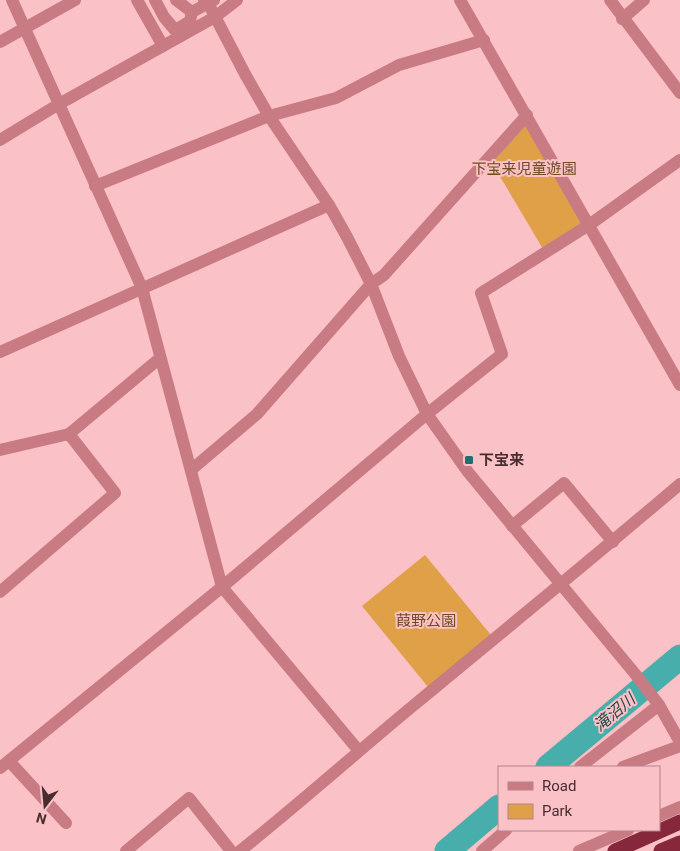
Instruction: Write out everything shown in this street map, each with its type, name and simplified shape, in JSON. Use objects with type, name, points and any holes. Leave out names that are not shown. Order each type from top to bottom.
[{"type":"highway","points":[[660,831],[680,822]]},
{"type":"highway","points":[[614,851],[660,831]]},
{"type":"highway","points":[[661,851],[680,843]]},
{"type":"street","points":[[12,0],[142,288],[222,587],[359,751]]},
{"type":"street","points":[[0,42],[75,0]]},
{"type":"street","points":[[137,0],[161,43]]},
{"type":"street","points":[[155,0],[164,17],[175,30]]},
{"type":"street","points":[[176,0],[192,12]]},
{"type":"street","points":[[0,140],[161,43],[215,17],[237,0]]},
{"type":"street","points":[[460,0],[679,382]]},
{"type":"street","points":[[610,0],[622,19],[680,93]]},
{"type":"street","points":[[622,19],[644,0]]},
{"type":"street","points":[[161,43],[175,30],[190,21],[192,12],[209,1],[215,17],[269,116],[329,205],[371,284],[399,356],[427,414],[463,466],[636,674],[656,702],[680,742]]},
{"type":"street","points":[[96,186],[269,116],[336,98],[399,65],[484,40]]},
{"type":"street","points":[[191,470],[257,414],[371,284],[384,275],[527,116]]},
{"type":"street","points":[[66,823],[5,764],[222,587],[427,414],[502,354],[481,292],[589,225],[680,160]]},
{"type":"street","points":[[0,352],[329,205]]},
{"type":"street","points":[[0,450],[69,434],[160,358]]},
{"type":"street","points":[[0,592],[115,492],[69,434]]},
{"type":"street","points":[[512,526],[564,483],[613,542]]},
{"type":"street","points":[[240,851],[613,542],[680,484]]},
{"type":"street","points":[[581,766],[656,702]]},
{"type":"street","points":[[626,766],[680,746]]},
{"type":"street","points":[[126,851],[190,798],[231,851]]},
{"type":"street","points":[[660,816],[680,807]]},
{"type":"street","points":[[482,851],[505,831]]},
{"type":"street","points":[[579,851],[626,831]]},
{"type":"green space","name":"下宝来児童遊園","points":[[527,123],[582,223],[543,249],[492,163]]},
{"type":"green space","name":"葭野公園","points":[[425,555],[491,635],[428,687],[362,606]]},
{"type":"waterway","name":"滝沼川","points":[[549,766],[680,657]]},
{"type":"waterway","name":"滝沼川","points":[[447,851],[498,808]]},
{"type":"place","name":"下宝来","points":[[469,460]]}]
